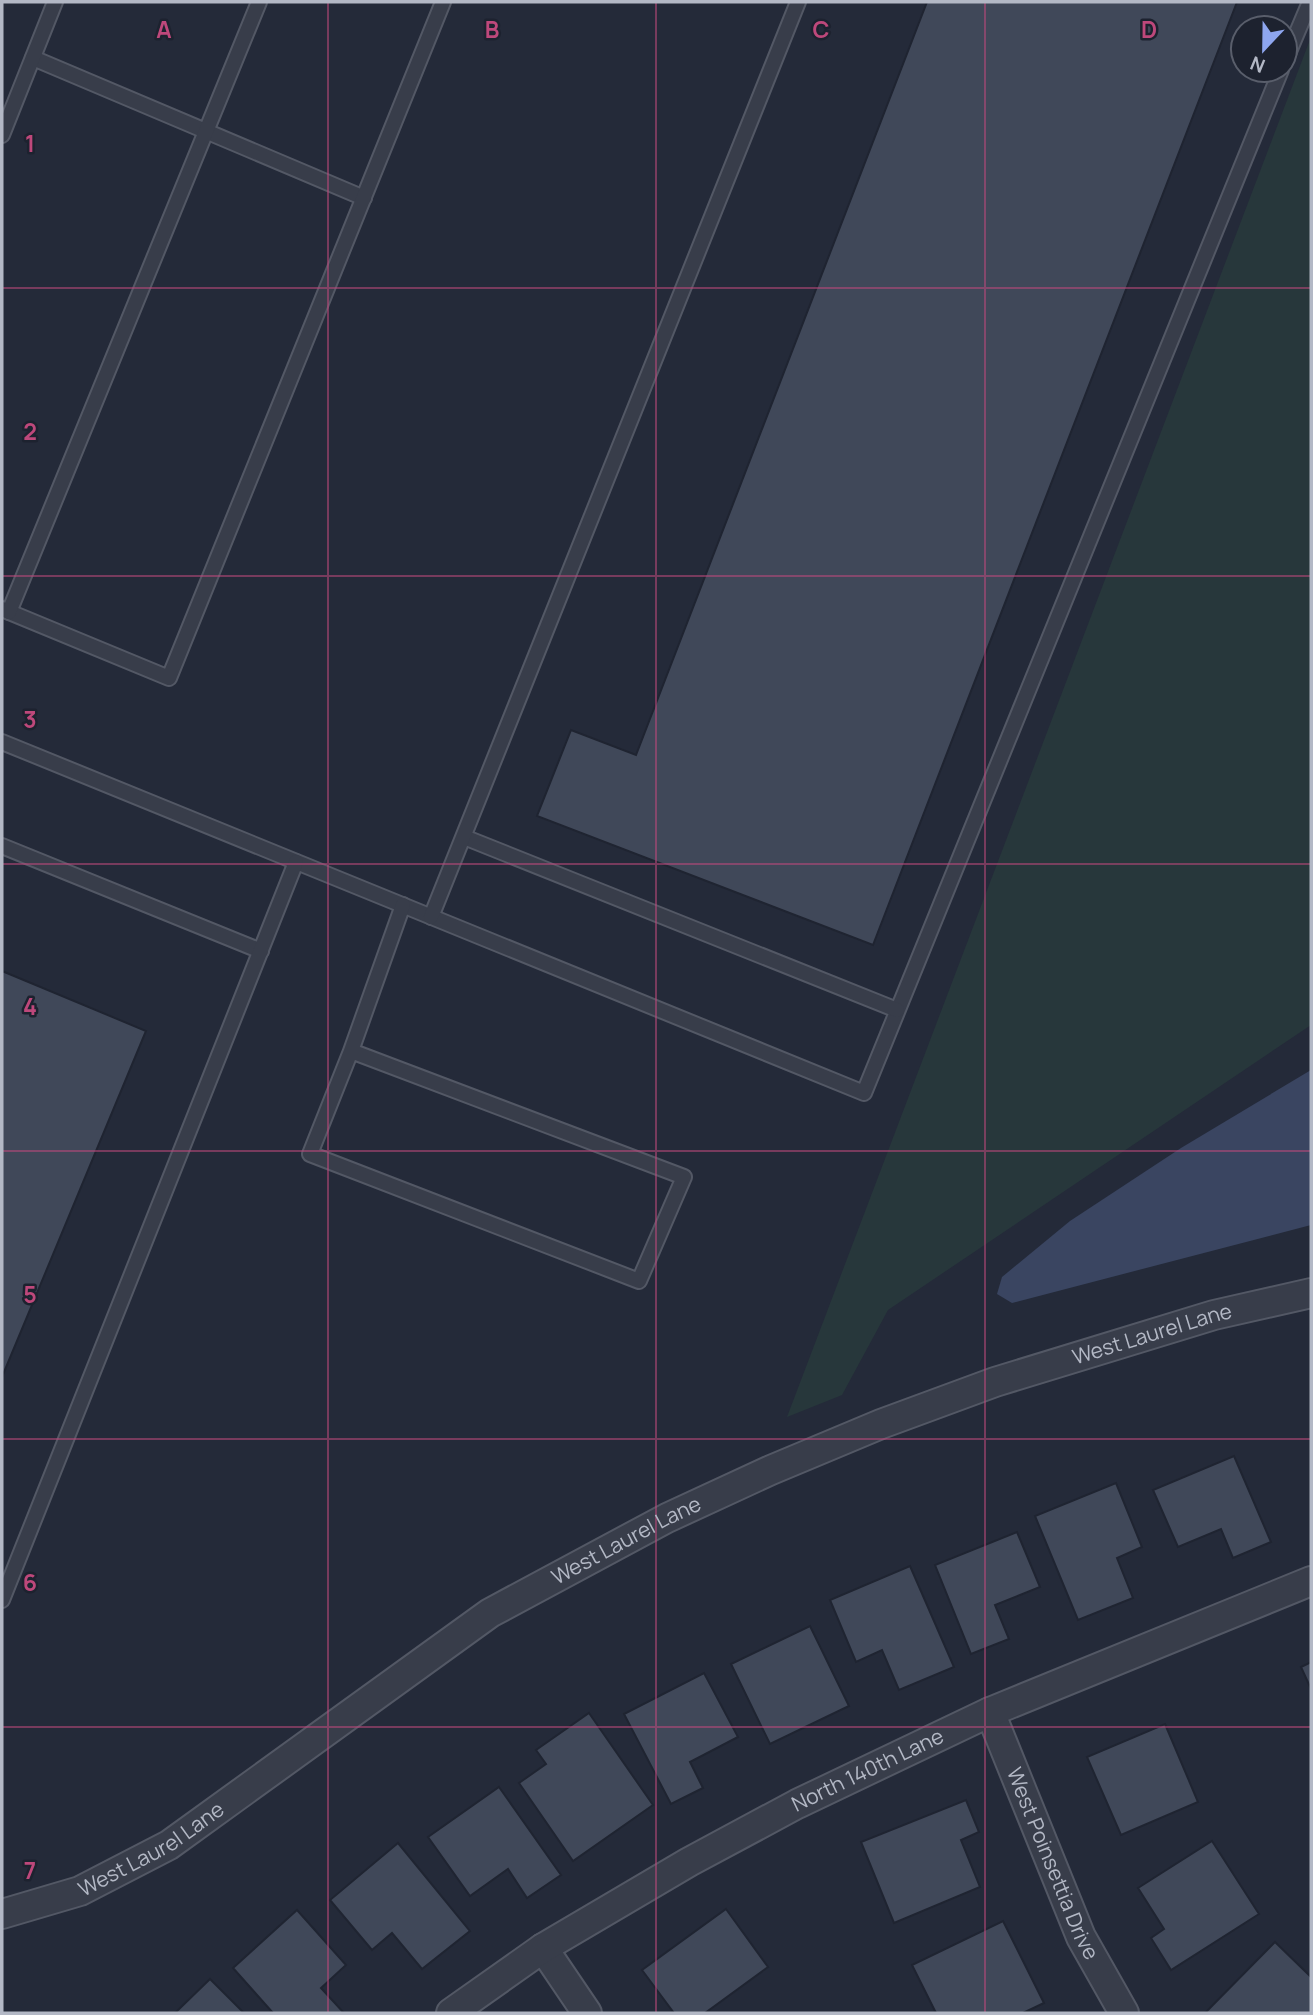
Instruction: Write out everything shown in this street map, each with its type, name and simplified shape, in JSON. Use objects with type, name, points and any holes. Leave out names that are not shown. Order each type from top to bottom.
[{"type":"street","name":"West Laurel Lane","points":[[2,1914],[80,1891],[170,1845],[490,1613],[667,1518],[856,1434],[995,1382],[1214,1315],[1311,1293]]},
{"type":"street","name":"North 140th Lane","points":[[452,2013],[543,1948],[689,1862],[797,1804],[990,1712],[1311,1581]]},
{"type":"street","name":"West Poinsettia Drive","points":[[990,1712],[1081,1937],[1124,2013]]},
{"type":"street","points":[[543,1948],[587,2013]]},
{"type":"lane","points":[[2,135],[55,2]]},
{"type":"lane","points":[[259,2],[6,610],[169,678],[443,2]]},
{"type":"lane","points":[[432,917],[798,2]]},
{"type":"lane","points":[[1299,28],[1310,2]]},
{"type":"lane","points":[[33,58],[364,198]]},
{"type":"lane","points":[[2,742],[864,1093],[1275,84]]},
{"type":"lane","points":[[464,836],[897,1010]]},
{"type":"lane","points":[[2,846],[261,951]]},
{"type":"lane","points":[[2,1600],[296,862]]},
{"type":"lane","points":[[351,1051],[684,1177],[639,1281],[310,1154],[351,1051],[403,905]]},
{"type":"shaded area","points":[[1311,37],[1311,1025],[888,1310],[842,1395],[787,1417],[1293,84],[1299,84],[1299,69]]},
{"type":"water","points":[[1311,1070],[1311,1225],[1012,1303],[997,1294],[1002,1277],[1070,1221],[1181,1148]]},
{"type":"building","points":[[927,2],[1237,2],[1232,14],[1229,14],[1229,23],[873,945],[537,816],[571,730],[636,755]]},
{"type":"building","points":[[2,971],[146,1031],[2,1377]]},
{"type":"building","points":[[1234,1456],[1271,1542],[1233,1558],[1221,1529],[1178,1547],[1153,1490]]},
{"type":"building","points":[[1116,1483],[1142,1547],[1117,1558],[1133,1598],[1078,1620],[1035,1516]]},
{"type":"building","points":[[1017,1532],[1040,1587],[995,1605],[1009,1639],[971,1654],[935,1565]]},
{"type":"building","points":[[910,1566],[954,1667],[899,1690],[882,1650],[856,1662],[830,1600]]},
{"type":"building","points":[[810,1626],[849,1706],[770,1744],[731,1664]]},
{"type":"building","points":[[1311,1662],[1311,1689],[1301,1667]]},
{"type":"building","points":[[704,1673],[738,1737],[690,1762],[703,1788],[671,1804],[624,1714]]},
{"type":"building","points":[[589,1713],[653,1805],[573,1861],[519,1783],[546,1764],[536,1750]]},
{"type":"building","points":[[1165,1724],[1198,1802],[1121,1835],[1087,1757]]},
{"type":"building","points":[[499,1787],[561,1875],[527,1898],[508,1869],[470,1896],[428,1837]]},
{"type":"building","points":[[966,1800],[979,1832],[961,1840],[980,1887],[894,1923],[861,1842]]},
{"type":"building","points":[[1212,1841],[1259,1914],[1171,1970],[1151,1938],[1164,1929],[1138,1888]]},
{"type":"building","points":[[398,1843],[470,1931],[422,1969],[392,1933],[372,1950],[330,1900]]},
{"type":"building","points":[[726,1909],[768,1967],[705,2013],[674,2013],[642,1970]]},
{"type":"building","points":[[297,1910],[346,1965],[321,1988],[344,2013],[273,2013],[233,1968]]},
{"type":"building","points":[[1003,1921],[1044,2003],[1023,2013],[936,2013],[912,1965]]},
{"type":"building","points":[[1275,1942],[1311,1977],[1311,2013],[1205,2013]]},
{"type":"building","points":[[210,1979],[244,2013],[175,2013]]}]
